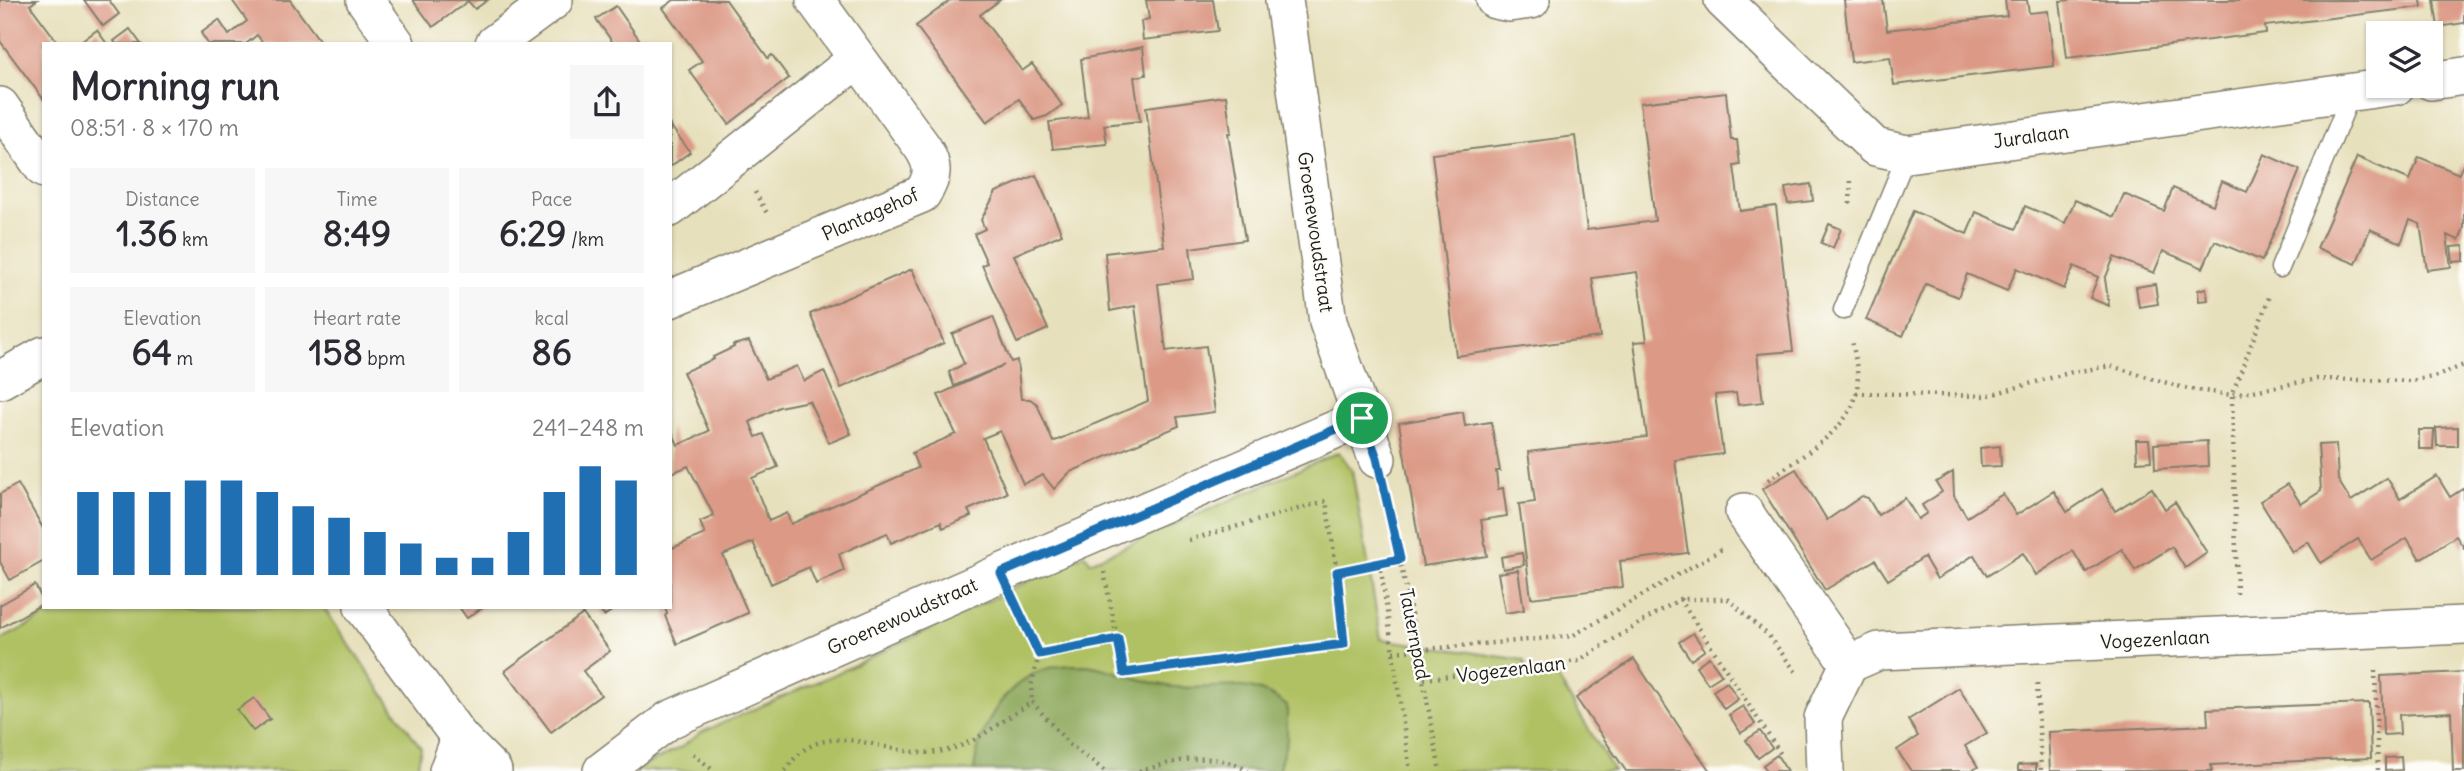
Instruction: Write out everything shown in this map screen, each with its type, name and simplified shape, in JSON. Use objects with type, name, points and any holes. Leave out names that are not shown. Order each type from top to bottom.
[{"type":"street","points":[[365,0],[395,42]]},
{"type":"street","points":[[497,42],[554,0]]},
{"type":"street","name":"Plantagehof","points":[[672,298],[922,194],[930,182],[933,172],[923,148],[856,60],[815,0]]},
{"type":"street","name":"Groenewoudstraat","points":[[602,771],[669,720],[1001,573],[1362,418],[1328,322],[1284,0]]},
{"type":"street","points":[[1495,0],[1509,3],[1531,0]]},
{"type":"street","name":"Juralaan","points":[[1728,2],[1875,147],[1907,153],[2366,90]]},
{"type":"street","points":[[672,206],[856,60]]},
{"type":"street","points":[[2443,79],[2464,76]]},
{"type":"street","points":[[0,106],[42,166]]},
{"type":"street","points":[[0,380],[42,356]]},
{"type":"street","points":[[1362,418],[1377,458]]},
{"type":"street","points":[[1749,521],[1849,664],[1823,718],[1825,771]]},
{"type":"street","points":[[364,609],[454,755],[493,771]]},
{"type":"street","name":"Vogezenlaan","points":[[1849,664],[1880,651],[2464,625]]},
{"type":"lane","points":[[2280,268],[2351,92]]},
{"type":"lane","points":[[1843,310],[1907,153]]},
{"type":"path","points":[[737,157],[786,250]]},
{"type":"path","points":[[2241,635],[2236,590],[2231,395],[2280,268]]},
{"type":"path","points":[[1393,652],[1572,635],[1749,521],[1756,504],[1750,493],[1822,440],[1844,419],[1856,394],[1857,380],[1849,325],[1839,321],[1843,310]]},
{"type":"path","points":[[1856,394],[1986,396],[2072,372],[2111,366],[2184,388],[2231,395],[2317,379],[2412,381],[2438,376],[2464,365]]},
{"type":"path","name":"Tauernpad","points":[[1377,458],[1400,559],[1440,771]]},
{"type":"path","points":[[1103,566],[1124,673],[1344,644],[1326,500],[1182,543]]},
{"type":"path","points":[[1337,572],[1400,559]]},
{"type":"path","points":[[1380,563],[1410,771]]},
{"type":"path","points":[[1001,573],[1039,654],[1031,687],[1032,702],[1070,745],[1105,771]]},
{"type":"path","points":[[1680,599],[1728,599],[1769,636],[1788,666],[1830,704]]},
{"type":"path","points":[[1680,599],[1785,760]]},
{"type":"path","name":"Vogezenlaan","points":[[1424,679],[1578,661],[1680,599]]},
{"type":"path","points":[[2374,629],[2378,771]]},
{"type":"path","points":[[1039,654],[1118,639]]},
{"type":"path","points":[[2035,645],[2041,771]]},
{"type":"path","points":[[785,771],[792,760],[804,751],[825,741],[842,738],[928,754],[946,751],[963,744],[1032,702]]},
{"type":"path","points":[[1139,771],[1194,757],[1228,761],[1248,771]]},
{"type":"green space","points":[[1339,452],[1352,470],[1381,639],[1523,660],[1530,677],[1554,672],[1614,771],[634,771],[680,748],[702,732],[844,670],[1085,554],[1090,562]]},
{"type":"green space","points":[[59,609],[324,609],[421,748],[417,771],[0,771],[0,640]]},
{"type":"green space","points":[[1088,665],[1167,686],[1243,687],[1272,696],[1287,706],[1287,740],[1278,771],[974,771],[985,728],[1000,702],[1010,691],[1041,670]]},
{"type":"building","points":[[0,0],[37,0],[30,5],[58,42],[42,42],[42,97],[0,41]]},
{"type":"building","points":[[84,0],[109,0],[119,14],[103,26]]},
{"type":"building","points":[[232,0],[290,0],[321,42],[262,42],[257,35],[248,42],[207,42],[201,33],[219,20],[229,35],[247,21]]},
{"type":"building","points":[[413,0],[488,0],[475,9],[468,1],[433,27]]},
{"type":"building","points":[[674,0],[726,0],[768,58],[772,55],[789,78],[729,124],[689,70],[702,61],[663,8]]},
{"type":"building","points":[[951,0],[1000,0],[980,15],[1022,71],[1032,64],[1062,105],[1047,116],[1034,120],[1019,99],[987,122],[916,26]]},
{"type":"building","points":[[1146,0],[1213,0],[1218,31],[1143,40],[1141,21],[1149,19]]},
{"type":"building","points":[[1844,0],[1883,0],[1887,30],[2007,16],[2005,0],[2027,0],[2029,13],[2048,11],[2054,66],[1894,85],[1890,57],[1851,62]]},
{"type":"building","points":[[2421,0],[2422,7],[2265,26],[2266,33],[2067,58],[2060,1]]},
{"type":"building","points":[[2434,0],[2464,0],[2464,23],[2443,26],[2443,21],[2437,21]]},
{"type":"building","points":[[616,6],[641,42],[613,42],[596,19]]},
{"type":"building","points":[[130,29],[140,42],[115,42]]},
{"type":"building","points":[[97,30],[106,42],[81,42]]},
{"type":"building","points":[[1143,47],[1146,75],[1134,77],[1140,121],[1104,125],[1107,144],[1053,149],[1049,122],[1088,117],[1081,59]]},
{"type":"building","points":[[1726,93],[1731,140],[1737,140],[1740,165],[1734,166],[1740,211],[1776,206],[1793,351],[1757,354],[1763,402],[1738,405],[1736,393],[1715,395],[1723,454],[1675,460],[1688,553],[1620,561],[1623,587],[1531,598],[1519,504],[1535,502],[1528,452],[1647,437],[1634,342],[1647,341],[1637,272],[1592,278],[1600,337],[1456,356],[1432,154],[1575,136],[1587,230],[1655,221],[1640,103]]},
{"type":"building","points":[[1226,96],[1231,133],[1228,133],[1245,240],[1190,248],[1194,279],[1158,284],[1166,351],[1206,346],[1215,412],[1177,417],[1179,426],[1070,472],[1054,489],[1043,475],[1023,484],[1000,431],[983,438],[1007,493],[968,510],[971,516],[943,528],[941,522],[891,543],[887,533],[839,554],[844,571],[816,584],[809,567],[771,584],[753,542],[723,555],[748,613],[677,644],[665,616],[666,609],[672,609],[672,548],[705,534],[700,522],[714,516],[688,466],[672,473],[672,432],[678,445],[709,431],[683,372],[714,359],[713,357],[734,347],[733,345],[749,341],[766,379],[797,366],[804,381],[824,371],[851,434],[829,443],[809,401],[779,407],[750,422],[756,437],[764,434],[778,467],[752,478],[769,521],[787,513],[791,524],[918,468],[912,453],[956,434],[938,395],[1004,365],[954,386],[949,372],[964,364],[952,334],[993,317],[1011,362],[1017,360],[1021,399],[1030,399],[1037,404],[1053,442],[1148,401],[1135,306],[1110,311],[1105,253],[1164,246],[1146,107]]},
{"type":"building","points":[[672,128],[690,152],[672,165]]},
{"type":"building","points":[[2264,154],[2300,170],[2262,261],[2215,241],[2203,268],[2163,251],[2154,273],[2114,257],[2105,279],[2109,306],[2090,298],[2098,277],[2074,266],[2064,289],[2017,268],[2007,291],[1967,274],[1958,297],[1926,284],[1903,336],[1866,320],[1913,211],[1967,234],[1976,212],[2016,229],[2025,206],[2065,223],[2075,200],[2114,217],[2124,194],[2164,211],[2173,188],[2213,205],[2222,181],[2247,192]]},
{"type":"building","points":[[2357,157],[2410,180],[2419,157],[2459,174],[2464,161],[2464,228],[2459,240],[2447,235],[2451,267],[2427,270],[2420,224],[2410,220],[2401,243],[2370,229],[2356,264],[2317,248]]},
{"type":"building","points":[[1036,175],[1062,234],[1014,255],[1048,329],[1017,343],[982,265],[987,263],[974,234],[985,229],[981,220],[996,192]]},
{"type":"building","points":[[1811,184],[1813,201],[1788,204],[1785,188]]},
{"type":"building","points":[[1829,224],[1841,229],[1833,248],[1821,243]]},
{"type":"building","points":[[2464,246],[2464,261],[2453,262],[2451,247]]},
{"type":"building","points":[[912,269],[944,343],[841,388],[810,314]]},
{"type":"building","points":[[2155,284],[2158,304],[2139,307],[2136,287]]},
{"type":"building","points":[[2206,288],[2208,300],[2199,301],[2198,290]]},
{"type":"building","points":[[1463,412],[1465,426],[1491,422],[1500,471],[1496,471],[1498,489],[1503,488],[1507,516],[1481,520],[1487,556],[1423,566],[1399,423]]},
{"type":"building","points":[[2458,427],[2458,446],[2437,446],[2436,428]]},
{"type":"building","points":[[2419,430],[2434,430],[2433,449],[2419,449]]},
{"type":"building","points":[[2136,440],[2149,440],[2151,461],[2137,462]]},
{"type":"building","points":[[2207,441],[2208,466],[2155,469],[2154,444]]},
{"type":"building","points":[[2336,444],[2338,480],[2351,501],[2387,478],[2400,499],[2437,476],[2450,497],[2464,488],[2464,548],[2456,536],[2420,559],[2407,538],[2371,560],[2358,539],[2321,563],[2308,542],[2292,552],[2260,501],[2288,484],[2301,504],[2321,491],[2318,445]]},
{"type":"building","points":[[2000,446],[2001,466],[1981,467],[1980,448]]},
{"type":"building","points":[[1796,469],[1827,520],[1862,496],[1868,498],[1878,515],[1905,498],[1918,519],[1927,513],[1922,505],[1942,492],[1936,482],[1953,472],[1954,496],[1967,517],[2003,494],[2016,515],[2054,491],[2067,512],[2102,489],[2115,511],[2152,488],[2165,509],[2175,502],[2207,553],[2185,568],[2172,547],[2135,570],[2122,549],[2086,572],[2073,551],[2036,575],[2023,553],[1987,576],[1974,555],[1937,579],[1924,557],[1888,580],[1875,560],[1825,590],[1762,489]]},
{"type":"building","points":[[18,484],[42,526],[42,562],[10,580],[0,562],[0,494]]},
{"type":"building","points":[[1522,553],[1524,565],[1503,569],[1501,557]]},
{"type":"building","points":[[1518,570],[1524,610],[1505,613],[1498,573]]},
{"type":"building","points":[[35,585],[42,599],[42,604],[0,628],[0,605]]},
{"type":"building","points":[[460,609],[480,609],[467,618]]},
{"type":"building","points":[[599,609],[614,609],[604,616]]},
{"type":"building","points":[[583,614],[610,651],[583,671],[601,695],[551,732],[505,671]]},
{"type":"building","points":[[1693,633],[1705,650],[1691,660],[1679,642]]},
{"type":"building","points":[[1709,657],[1722,675],[1708,684],[1696,666]]},
{"type":"building","points":[[1634,659],[1710,771],[1626,771],[1576,698]]},
{"type":"building","points":[[2464,672],[2464,771],[2453,771],[2451,712],[2399,715],[2400,734],[2383,735],[2381,676]]},
{"type":"building","points":[[1727,682],[1738,699],[1724,709],[1713,691]]},
{"type":"building","points":[[1959,688],[1987,733],[1965,746],[1978,767],[1971,771],[1911,771],[1897,750],[1918,736],[1908,720]]},
{"type":"building","points":[[254,698],[270,719],[253,731],[237,710]]},
{"type":"building","points":[[2369,703],[2371,758],[2211,765],[2212,771],[2050,771],[2048,732],[2208,725],[2207,709]]},
{"type":"building","points":[[1743,706],[1755,724],[1741,733],[1729,715]]},
{"type":"building","points":[[1760,731],[1772,748],[1758,758],[1746,740]]},
{"type":"building","points":[[1777,755],[1787,771],[1767,771],[1763,765]]},
{"type":"building","points":[[2401,757],[2402,770],[2385,771],[2385,758]]},
{"type":"building","points":[[2036,764],[2036,771],[2018,771],[2018,765]]},
{"type":"route","points":[[1362,418],[1377,458],[1400,559],[1337,572],[1344,644],[1124,673],[1118,639],[1039,654],[1001,573],[1362,418]]}]
